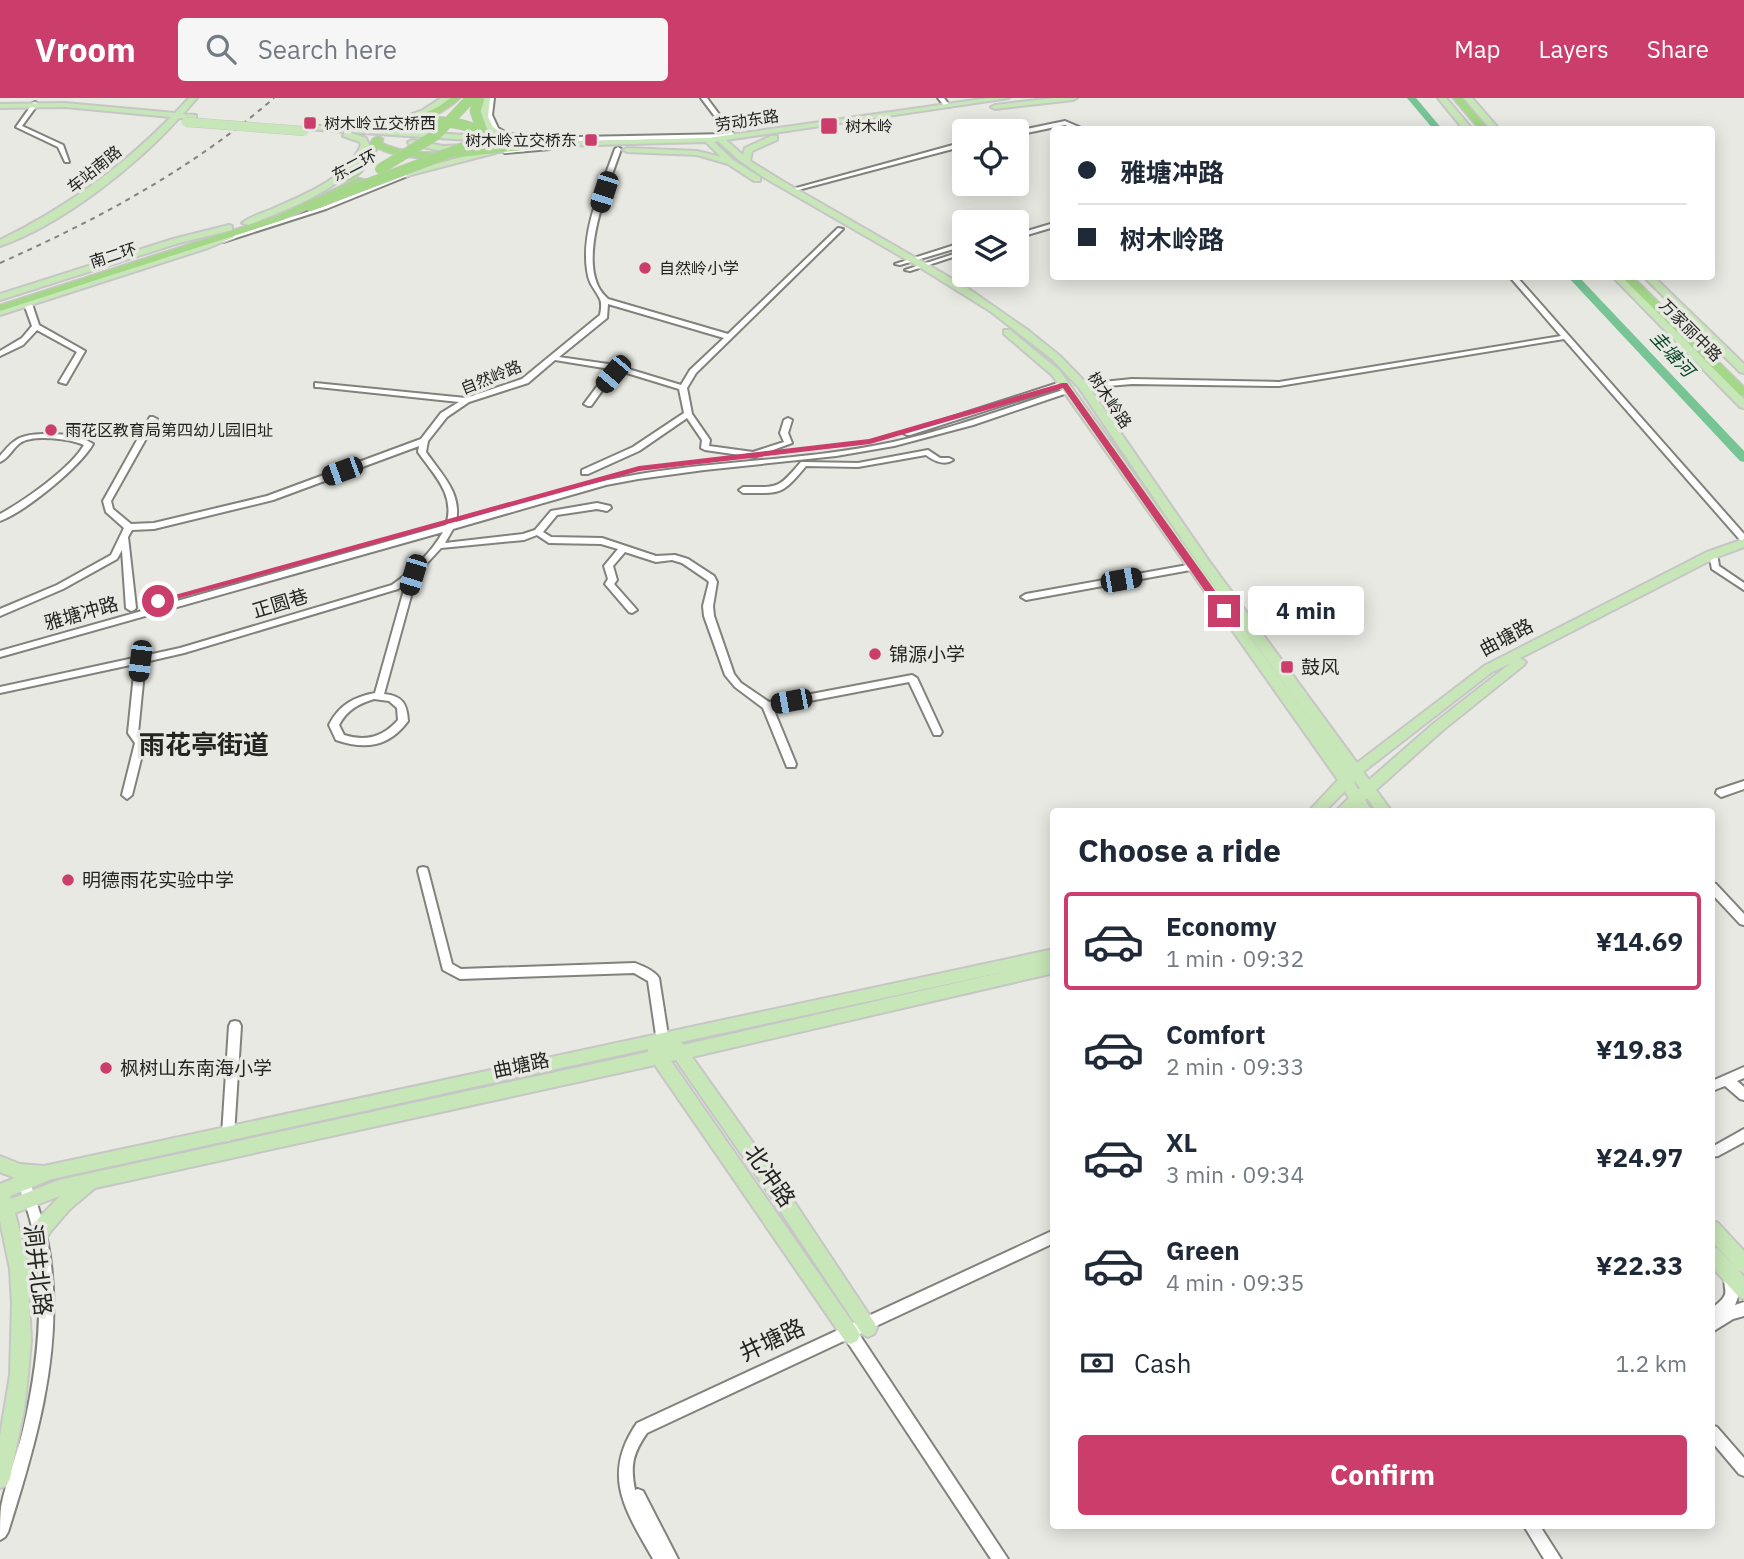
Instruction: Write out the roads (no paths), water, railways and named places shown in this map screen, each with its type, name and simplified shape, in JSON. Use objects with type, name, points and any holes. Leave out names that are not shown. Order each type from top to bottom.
[{"type":"highway","points":[[388,132],[443,108],[456,98]]},
{"type":"highway","name":"东二环","points":[[232,230],[246,223],[276,216],[318,198],[402,153],[435,131],[466,98]]},
{"type":"highway","name":"东二环","points":[[232,230],[309,206],[428,141],[471,98]]},
{"type":"highway","points":[[479,98],[475,111],[483,134]]},
{"type":"highway","points":[[1450,98],[1474,126]]},
{"type":"highway","points":[[1457,98],[1482,126]]},
{"type":"highway","points":[[341,131],[388,132],[410,123],[452,124],[476,128],[483,134]]},
{"type":"highway","points":[[309,206],[483,134]]},
{"type":"highway","points":[[276,216],[357,172],[375,143],[384,149],[459,155],[528,144]]},
{"type":"highway","name":"南二环","points":[[0,305],[232,230]]},
{"type":"highway","points":[[1630,280],[1744,393]]},
{"type":"highway","points":[[1638,280],[1744,384]]},
{"type":"main road","name":"车站南路","points":[[178,118],[186,98]]},
{"type":"main road","name":"车站南路","points":[[0,238],[66,202],[151,135],[178,118],[193,98]]},
{"type":"main road","points":[[341,131],[397,121],[426,112],[446,98]]},
{"type":"main road","points":[[486,98],[482,111],[502,138],[548,148],[697,153],[730,162]]},
{"type":"main road","name":"劳动东路","points":[[528,144],[720,141],[1005,98]]},
{"type":"main road","name":"劳动东路","points":[[618,149],[774,138],[1073,98]]},
{"type":"main road","points":[[1442,98],[1466,126]]},
{"type":"main road","points":[[1468,98],[1492,126]]},
{"type":"main road","points":[[0,108],[34,105],[469,142],[528,144]]},
{"type":"main road","points":[[388,132],[421,129],[469,142]]},
{"type":"main road","points":[[246,223],[349,171],[362,156],[366,145],[363,140],[341,131]]},
{"type":"main road","points":[[388,132],[528,144]]},
{"type":"main road","points":[[388,132],[408,141],[443,148],[469,142]]},
{"type":"main road","name":"车站南路","points":[[0,243],[70,206],[151,135]]},
{"type":"main road","points":[[746,161],[748,150],[774,138]]},
{"type":"main road","name":"树木岭路","points":[[720,141],[746,161],[910,265],[1041,358],[1067,388],[1361,806]]},
{"type":"main road","name":"树木岭路","points":[[720,141],[730,162],[841,229],[994,311],[1059,360],[1083,386],[1205,564],[1383,808]]},
{"type":"main road","points":[[276,216],[401,174],[528,144]]},
{"type":"main road","points":[[0,305],[28,304],[205,246],[232,230]]},
{"type":"main road","name":"万家丽中路","points":[[1620,280],[1744,405]]},
{"type":"main road","name":"万家丽中路","points":[[1651,280],[1739,360],[1744,370]]},
{"type":"main road","name":"曲塘路","points":[[1319,808],[1357,771],[1488,669],[1711,555],[1744,541]]},
{"type":"main road","name":"曲塘路","points":[[1361,806],[1371,789],[1438,727],[1504,672],[1550,643],[1714,558],[1744,550]]},
{"type":"main road","name":"曲塘路","points":[[25,1183],[108,1177],[1050,956]]},
{"type":"main road","name":"曲塘路","points":[[1,1201],[25,1183],[51,1171],[1050,968]]},
{"type":"main road","name":"北冲路","points":[[665,1047],[775,1188],[866,1325]]},
{"type":"main road","name":"北冲路","points":[[665,1047],[850,1332]]},
{"type":"main road","points":[[0,1164],[25,1183]]},
{"type":"main road","points":[[19,1282],[27,1256],[41,1230],[61,1204],[74,1194],[108,1177]]},
{"type":"main road","name":"洞井北路","points":[[0,1478],[18,1380],[22,1331],[19,1282],[1,1201]]},
{"type":"main road","points":[[1715,1234],[1737,1269],[1744,1290]]},
{"type":"main road","points":[[1715,1257],[1737,1269]]},
{"type":"street","points":[[491,98],[489,115],[498,134],[579,139],[720,141],[704,98]]},
{"type":"street","points":[[941,98],[947,106]]},
{"type":"street","points":[[34,105],[19,127],[61,146],[67,162]]},
{"type":"street","points":[[1051,126],[1065,123],[1073,126]]},
{"type":"street","points":[[1029,130],[1050,126]]},
{"type":"street","points":[[792,190],[952,147]]},
{"type":"street","points":[[205,246],[324,208],[416,172],[497,152],[548,148]]},
{"type":"street","points":[[618,149],[597,214],[589,262],[593,285],[605,301],[730,338]]},
{"type":"street","points":[[1029,225],[1050,219]]},
{"type":"street","points":[[1029,232],[1050,226]]},
{"type":"street","points":[[788,420],[784,433],[788,443],[755,454],[705,448],[706,440],[688,414],[683,388],[693,372],[841,229]]},
{"type":"street","points":[[910,265],[952,249]]},
{"type":"street","points":[[910,265],[952,255]]},
{"type":"street","points":[[1515,280],[1744,541]]},
{"type":"street","name":"自然岭路","points":[[129,527],[154,526],[270,498],[424,440],[444,415],[466,400],[525,381],[604,316],[605,301]]},
{"type":"street","points":[[28,304],[36,326],[81,351],[63,382]]},
{"type":"street","points":[[0,354],[25,342],[36,326]]},
{"type":"street","points":[[1083,386],[1142,380],[1236,385],[1279,384],[1565,337]]},
{"type":"street","points":[[554,358],[615,367],[683,388]]},
{"type":"street","points":[[587,404],[615,367]]},
{"type":"street","points":[[318,385],[466,400]]},
{"type":"street","name":"雅塘冲路","points":[[0,654],[639,468],[893,437],[1067,388]]},
{"type":"street","name":"雅塘冲路","points":[[0,647],[131,608],[643,474],[868,449],[899,443],[1067,388]]},
{"type":"street","points":[[585,472],[636,449],[688,414]]},
{"type":"street","points":[[0,613],[60,587],[114,557],[129,527],[109,510],[107,501],[153,419]]},
{"type":"street","points":[[0,460],[13,445],[25,438],[76,437],[89,444],[82,456],[32,498],[0,518]]},
{"type":"street","points":[[424,440],[422,452],[454,501],[451,523]]},
{"type":"street","points":[[743,491],[775,490],[786,485],[804,464],[858,465],[928,452],[938,460],[949,460]]},
{"type":"street","points":[[438,546],[524,537],[538,531],[554,513],[597,506],[607,508]]},
{"type":"street","name":"正圆巷","points":[[0,690],[181,651],[395,587],[413,575],[438,546],[451,523]]},
{"type":"street","points":[[538,531],[549,540],[602,541],[623,550],[656,558],[672,557],[685,561],[710,578],[713,582],[709,615],[730,675],[738,685],[767,706],[791,764]]},
{"type":"street","points":[[125,539],[131,608]]},
{"type":"street","points":[[623,550],[608,566],[613,580],[610,584],[632,610]]},
{"type":"street","points":[[1714,558],[1715,567],[1743,585]]},
{"type":"street","points":[[1026,597],[1193,568]]},
{"type":"street","points":[[379,696],[413,575]]},
{"type":"street","points":[[127,795],[140,743],[133,733],[140,661]]},
{"type":"street","points":[[767,706],[912,677],[937,732]]},
{"type":"street","points":[[379,696],[392,698],[402,708],[403,721],[393,733],[374,742],[355,743],[340,737],[334,725],[340,711],[355,701],[379,696]]},
{"type":"street","points":[[1721,793],[1744,785]]},
{"type":"street","points":[[423,871],[447,967],[460,974],[635,968],[653,978],[665,1047]]},
{"type":"street","points":[[1715,890],[1744,922]]},
{"type":"street","points":[[228,1135],[235,1026]]},
{"type":"street","points":[[1715,1084],[1744,1072]]},
{"type":"street","points":[[1726,1079],[1744,1096]]},
{"type":"street","points":[[1715,1151],[1744,1135]]},
{"type":"street","points":[[0,1532],[39,1394],[46,1353],[46,1276],[41,1230],[25,1183]]},
{"type":"street","name":"井塘路","points":[[866,1325],[1050,1238]]},
{"type":"street","name":"井塘路","points":[[661,1559],[643,1526],[624,1475],[626,1451],[633,1438],[656,1420],[1050,1245]]},
{"type":"street","points":[[1715,1314],[1729,1303],[1737,1269]]},
{"type":"street","points":[[1715,1323],[1730,1312],[1744,1309]]},
{"type":"street","points":[[850,1332],[1000,1559]]},
{"type":"street","name":"井塘路","points":[[670,1559],[633,1482],[630,1463],[638,1442],[659,1425],[850,1332]]},
{"type":"street","points":[[1715,1435],[1744,1469]]},
{"type":"street","points":[[1533,1529],[1553,1559]]},
{"type":"waterway","name":"圭塘河","points":[[1411,98],[1436,126]]},
{"type":"waterway","name":"圭塘河","points":[[1576,280],[1744,458]]},
{"type":"railway","points":[[0,263],[73,229],[143,191],[211,148],[274,98]]},
{"type":"place","name":"树木岭立交桥西","points":[[310,123]]},
{"type":"place","name":"树木岭","points":[[829,126]]},
{"type":"place","name":"树木岭立交桥东","points":[[591,140]]},
{"type":"place","name":"自然岭小学","points":[[645,268]]},
{"type":"place","name":"雨花区教育局第四幼儿园旧址","points":[[51,430]]},
{"type":"place","name":"锦源小学","points":[[875,654]]},
{"type":"place","name":"鼓风","points":[[1287,667]]},
{"type":"place","name":"明德雨花实验中学","points":[[68,880]]},
{"type":"place","name":"枫树山东南海小学","points":[[106,1068]]},
{"type":"district","name":"雨花亭街道","points":[[204,745]]}]
